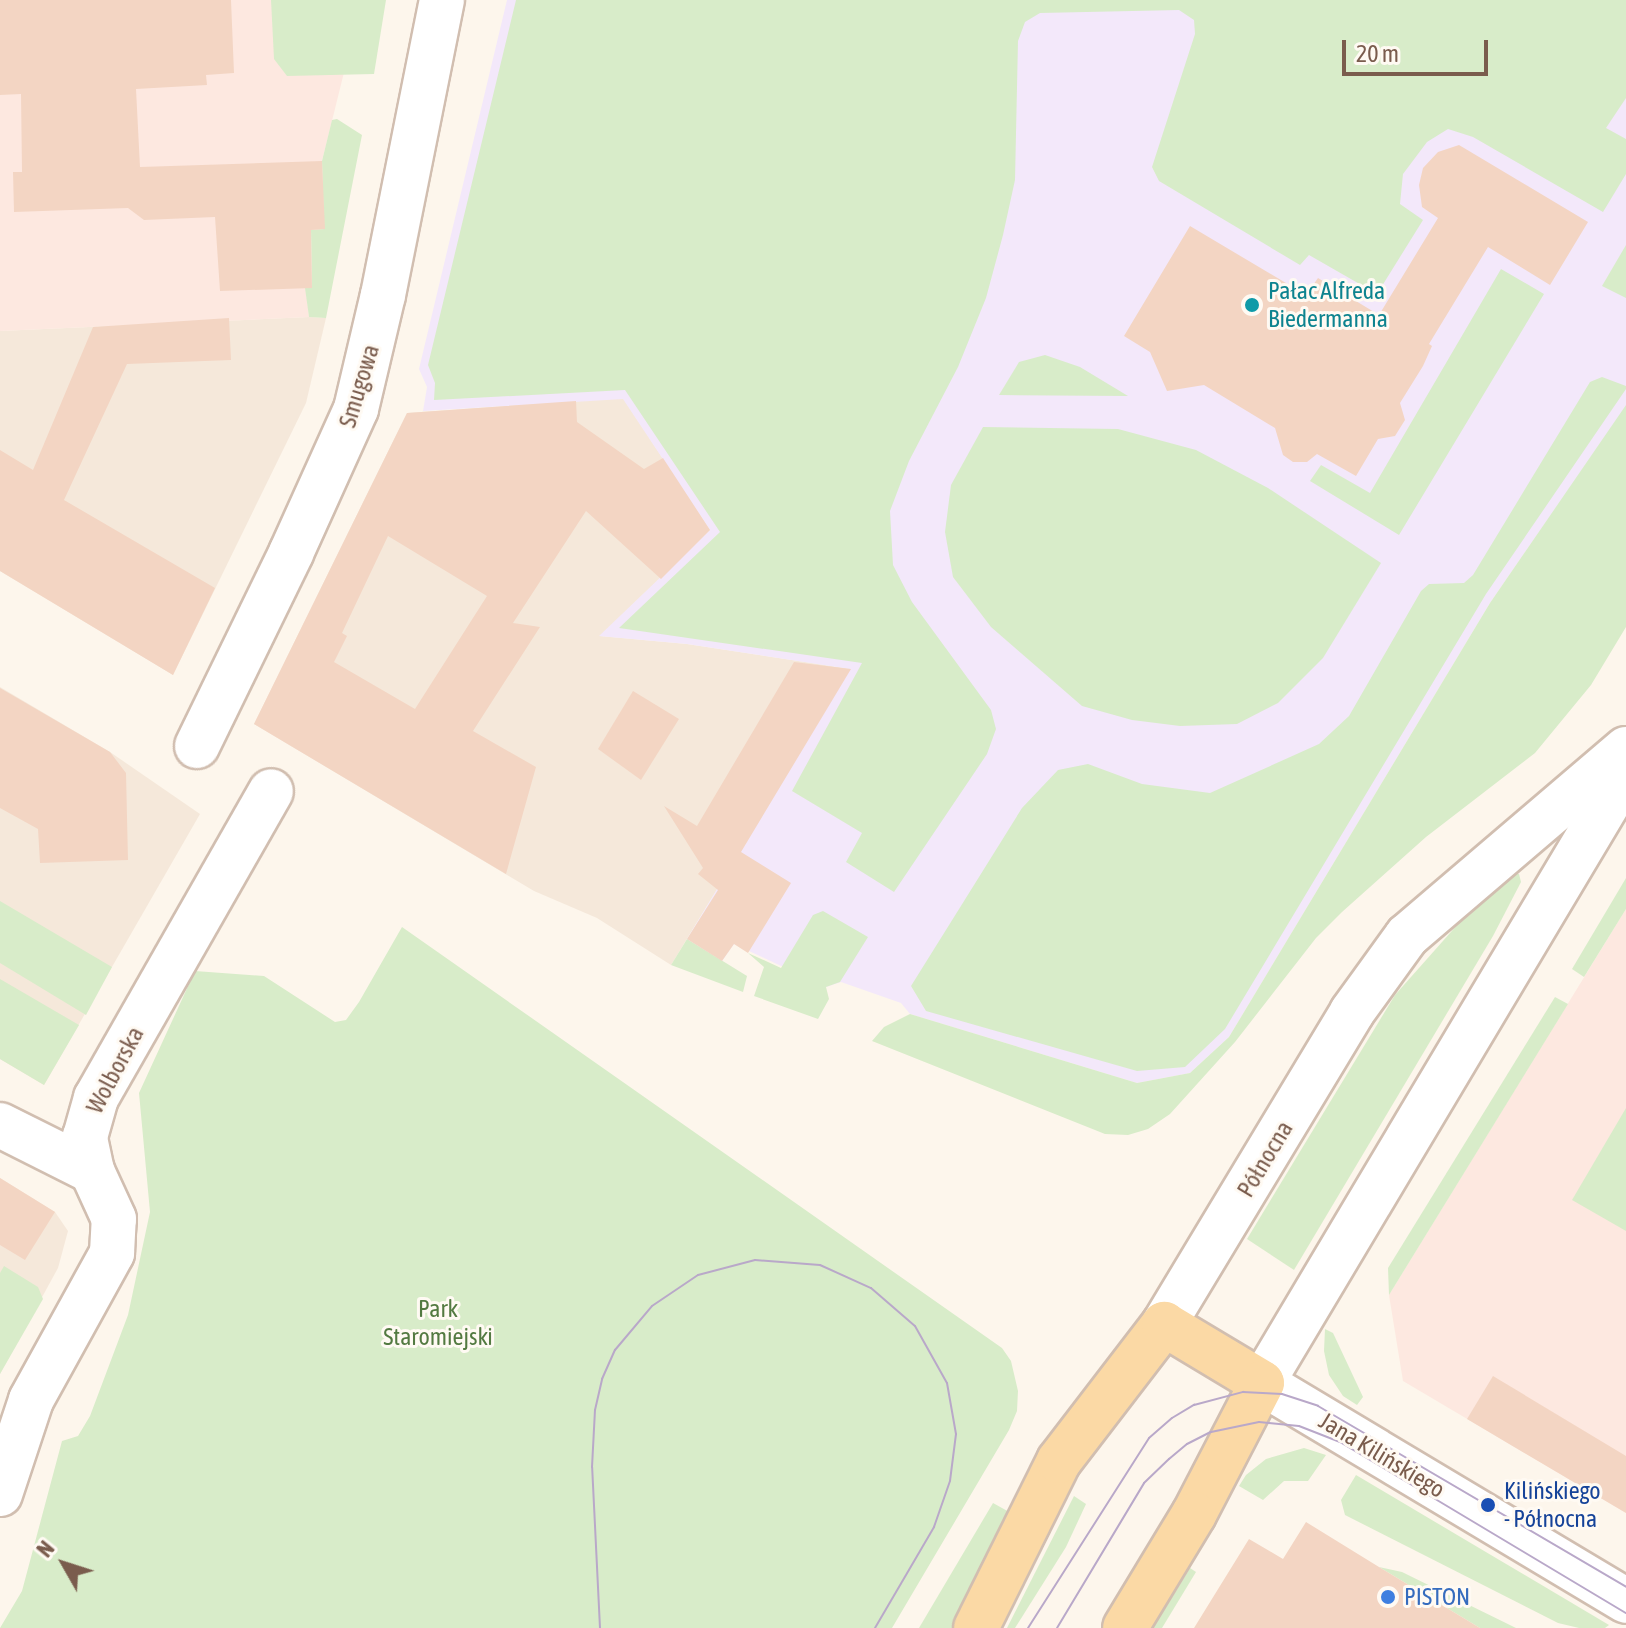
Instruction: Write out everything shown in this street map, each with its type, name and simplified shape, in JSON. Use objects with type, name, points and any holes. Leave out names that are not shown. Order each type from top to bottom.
[{"type":"main road","points":[[1125,1628],[1194,1514],[1262,1383],[1164,1324]]},
{"type":"main road","name":"Północna","points":[[976,1628],[1059,1461],[1164,1324]]},
{"type":"street","name":"Smugowa","points":[[197,746],[291,553],[356,409],[383,295],[442,0]]},
{"type":"street","name":"Północna","points":[[1164,1324],[1352,1012],[1407,936],[1626,749]]},
{"type":"street","points":[[1262,1383],[1626,773]]},
{"type":"street","name":"Wolborska","points":[[0,1494],[31,1400],[112,1253],[114,1219],[92,1171],[85,1137],[96,1098],[271,791]]},
{"type":"street","points":[[0,1125],[92,1171]]},
{"type":"street","name":"Jana Kilińskiego","points":[[1262,1383],[1626,1601]]},
{"type":"shaded area","points":[[0,0],[362,0],[322,161],[325,229],[311,231],[312,287],[306,289],[309,317],[0,331]]},
{"type":"shaded area","points":[[507,0],[1626,0],[1626,406],[1490,603],[1229,1037],[1190,1073],[1137,1083],[910,1014],[901,1003],[841,982],[826,987],[734,944],[722,961],[687,939],[850,669],[687,644],[599,636],[710,530],[623,399],[423,411],[427,387],[419,369]]},
{"type":"shaded area","points":[[326,318],[306,403],[173,675],[0,571],[0,331]]},
{"type":"shaded area","points":[[623,398],[710,530],[600,636],[687,644],[851,669],[671,965],[597,918],[534,891],[254,724],[407,413]]},
{"type":"shaded area","points":[[0,687],[110,752],[200,814],[44,1085],[0,1059]]},
{"type":"shaded area","points":[[1626,909],[1626,1513],[1403,1381],[1389,1295]]},
{"type":"shaded area","points":[[0,1178],[55,1212],[68,1231],[58,1268],[0,1374]]},
{"type":"green space","points":[[271,0],[386,0],[374,74],[287,76],[274,59]]},
{"type":"green space","points":[[516,0],[1626,0],[1626,98],[1606,128],[1626,139],[1626,174],[1603,212],[1473,137],[1448,129],[1427,142],[1403,174],[1400,204],[1423,220],[1377,294],[1309,255],[1300,265],[1159,181],[1152,167],[1195,34],[1194,20],[1179,10],[1040,13],[1025,22],[1018,41],[1015,180],[986,298],[958,367],[909,461],[890,511],[893,565],[912,602],[991,710],[996,729],[987,754],[894,892],[846,862],[862,833],[792,791],[862,663],[619,628],[720,532],[625,390],[434,400],[435,383],[428,365]]},
{"type":"green space","points":[[337,119],[362,135],[326,318],[309,317],[305,288],[312,287],[311,230],[324,229],[322,161],[332,120]]},
{"type":"green space","points":[[1626,245],[1626,298],[1602,286]]},
{"type":"green space","points":[[1501,269],[1544,294],[1399,535],[1310,481],[1321,465],[1370,493]]},
{"type":"green space","points":[[1045,355],[1080,367],[1128,396],[999,395],[1019,362]]},
{"type":"green space","points":[[1602,377],[1626,386],[1626,389],[1486,594],[1225,1029],[1185,1067],[1137,1071],[926,1011],[911,986],[1022,808],[1058,770],[1088,764],[1142,784],[1210,793],[1319,744],[1349,716],[1421,591],[1429,584],[1464,583],[1473,575],[1590,382]]},
{"type":"green space","points":[[1626,405],[1626,627],[1591,685],[1535,753],[1426,837],[1316,938],[1235,1042],[1170,1114],[1148,1129],[1128,1135],[1105,1134],[872,1041],[884,1027],[910,1014],[1137,1083],[1190,1073],[1229,1037],[1490,603]]},
{"type":"green space","points":[[983,427],[1118,429],[1196,450],[1268,488],[1381,563],[1323,658],[1278,703],[1237,724],[1180,726],[1132,720],[1082,706],[991,627],[953,577],[945,532],[951,485]]},
{"type":"green space","points":[[1510,874],[1519,874],[1521,882],[1493,936],[1294,1270],[1247,1239],[1395,995],[1466,915]]},
{"type":"green space","points":[[1626,878],[1626,909],[1584,977],[1572,969]]},
{"type":"green space","points":[[0,901],[112,967],[86,1015],[0,963]]},
{"type":"green space","points":[[823,911],[868,937],[840,982],[826,987],[829,999],[818,1019],[754,996],[764,967],[748,953],[781,968],[813,915]]},
{"type":"green space","name":"Park Staromiejski","points":[[402,927],[1002,1348],[1011,1361],[1018,1391],[1017,1411],[1009,1430],[892,1628],[0,1628],[22,1591],[62,1441],[78,1436],[90,1416],[128,1315],[150,1212],[139,1093],[195,971],[264,976],[335,1022],[346,1020]]},
{"type":"green space","points":[[687,939],[747,976],[743,992],[671,965]]},
{"type":"green space","points":[[0,979],[79,1025],[44,1085],[0,1059]]},
{"type":"green space","points":[[1555,997],[1568,1004],[1389,1295],[1388,1268]]},
{"type":"green space","points":[[1626,1108],[1626,1231],[1572,1200]]},
{"type":"green space","points":[[4,1266],[38,1287],[43,1299],[0,1374],[0,1273]]},
{"type":"green space","points":[[1325,1329],[1333,1333],[1363,1397],[1357,1405],[1343,1396],[1329,1375],[1324,1351]]},
{"type":"green space","points":[[1304,1448],[1326,1455],[1308,1481],[1284,1481],[1263,1500],[1239,1486],[1246,1475],[1266,1459]]},
{"type":"green space","points":[[1356,1475],[1609,1625],[1605,1628],[1579,1628],[1558,1623],[1345,1515],[1341,1500]]},
{"type":"green space","points":[[1074,1496],[1086,1504],[1066,1547],[1015,1628],[1007,1628]]},
{"type":"green space","points":[[993,1503],[1011,1513],[952,1628],[919,1628]]},
{"type":"green space","points":[[1379,1567],[1402,1572],[1516,1628],[1480,1628]]},
{"type":"green space","points":[[1190,1568],[1196,1572],[1162,1628],[1153,1628]]},
{"type":"building","points":[[0,0],[231,0],[234,73],[206,75],[207,85],[136,89],[140,167],[322,161],[325,229],[311,230],[312,288],[220,291],[215,217],[144,220],[128,208],[14,212],[13,172],[22,172],[21,94],[0,95]]},
{"type":"building","name":"Pałac Alfreda Biedermanna","points":[[1459,145],[1588,222],[1550,285],[1488,247],[1429,344],[1432,346],[1423,366],[1400,403],[1405,420],[1395,436],[1378,439],[1356,476],[1317,454],[1307,462],[1293,462],[1283,455],[1275,428],[1204,385],[1167,391],[1150,352],[1124,336],[1190,226],[1306,295],[1318,278],[1379,315],[1438,218],[1422,207],[1419,185],[1423,168],[1438,152]]},
{"type":"building","points":[[229,318],[231,360],[127,364],[64,500],[215,588],[173,675],[0,571],[0,450],[33,470],[93,327]]},
{"type":"building","points":[[576,401],[577,422],[644,469],[663,458],[710,530],[661,579],[586,511],[513,623],[540,627],[473,731],[536,767],[506,874],[254,724],[407,413]],"holes":[[[388,536],[487,596],[415,709],[334,662],[347,636],[342,633]]]},
{"type":"building","points":[[794,662],[851,669],[741,852],[791,883],[748,953],[734,944],[722,961],[687,939],[718,890],[698,874],[703,868],[664,806],[697,826]]},
{"type":"building","points":[[0,688],[110,752],[126,773],[128,860],[40,863],[38,829],[0,808]]},
{"type":"building","points":[[633,691],[679,719],[641,780],[598,749]]},
{"type":"building","points":[[0,1178],[55,1212],[25,1260],[0,1245]]},
{"type":"building","points":[[1493,1376],[1626,1456],[1626,1513],[1467,1419]]},
{"type":"building","points":[[1306,1522],[1480,1628],[1194,1628],[1249,1539],[1283,1559]]},
{"type":"tram line","points":[[600,1628],[592,1467],[595,1410],[602,1379],[615,1350],[652,1306],[698,1275],[755,1260],[820,1265],[871,1288],[915,1326],[947,1383],[956,1434],[950,1481],[934,1527],[875,1628]]},
{"type":"tram line","points":[[1028,1628],[1149,1438],[1172,1418],[1194,1405],[1243,1392],[1282,1394],[1318,1406],[1626,1587]]},
{"type":"tram line","points":[[1057,1628],[1144,1483],[1187,1444],[1211,1432],[1259,1422],[1299,1426],[1340,1442],[1626,1613]]},
{"type":"place","name":"Pałac Alfreda Biedermanna","points":[[1252,305]]},
{"type":"place","name":"Kilińskiego - Północna","points":[[1488,1505]]},
{"type":"place","name":"PISTON","points":[[1388,1597]]}]
